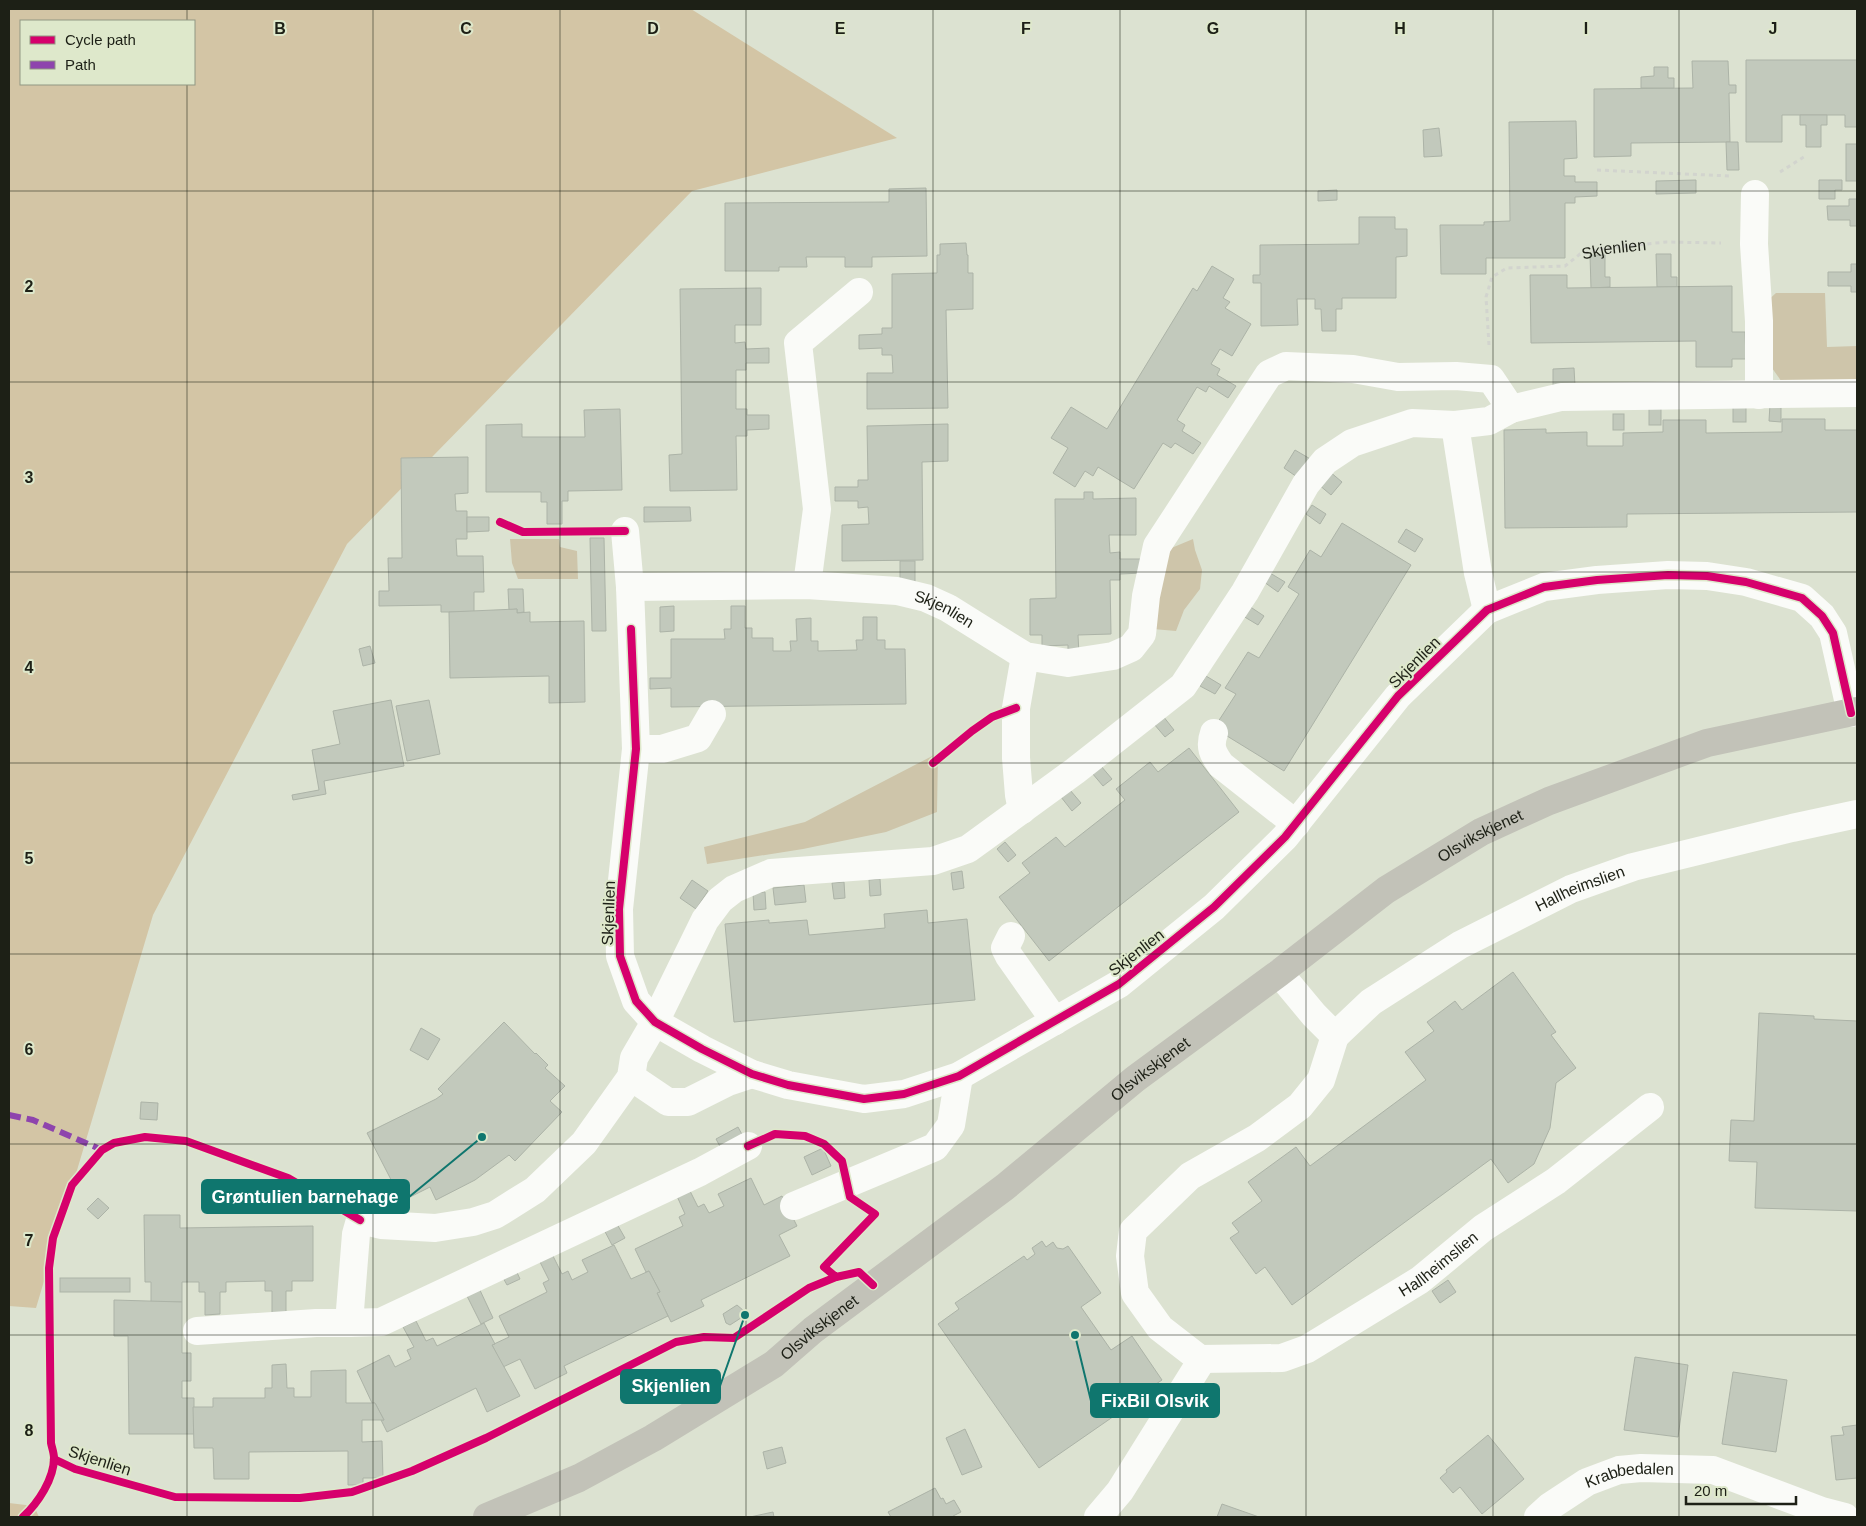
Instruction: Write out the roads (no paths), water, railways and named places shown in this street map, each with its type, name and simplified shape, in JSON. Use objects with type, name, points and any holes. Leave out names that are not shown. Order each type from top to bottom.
[{"type":"main road","name":"Olsvikskjenet","points":[[487,1517],[579,1478],[653,1438],[774,1364],[813,1330],[1005,1187],[1135,1080],[1279,973],[1386,890],[1481,832],[1549,801],[1707,743],[1854,712]]},
{"type":"street","points":[[1756,194],[1754,244],[1758,320],[1758,395]]},
{"type":"street","points":[[807,585],[817,509],[798,343],[859,292]]},
{"type":"street","name":"Skjenlien","points":[[630,587],[807,585],[897,591],[926,598],[948,608],[1026,656],[1068,663],[1112,656],[1131,648],[1142,634],[1146,596],[1157,546],[1269,374],[1286,366],[1353,369],[1398,377],[1456,376],[1491,379],[1511,408]]},
{"type":"street","points":[[349,1322],[356,1234],[360,1220],[381,1225],[435,1228],[473,1222],[495,1215],[535,1190],[584,1143],[631,1077],[634,1058],[655,1022],[705,920],[720,900],[734,889],[771,873],[933,861],[968,850],[1183,686],[1245,592],[1306,484],[1325,461],[1352,444],[1412,423],[1455,425],[1490,421],[1511,408],[1560,397],[1857,393]]},
{"type":"street","points":[[1455,425],[1478,573],[1487,610]]},
{"type":"street","name":"Skjenlien","points":[[625,530],[630,587],[636,749],[619,909],[620,956],[636,1001],[655,1022],[702,1049],[752,1074],[788,1085],[864,1099],[904,1094],[959,1076],[1119,984],[1206,913],[1285,837],[1398,696],[1487,610],[1544,587],[1597,580],[1668,575],[1707,576],[1756,584],[1802,598],[1822,616],[1833,633],[1854,712]]},
{"type":"street","points":[[1022,810],[1016,758],[1016,708],[1026,656]]},
{"type":"street","points":[[636,749],[662,749],[698,738],[712,714]]},
{"type":"street","points":[[1214,733],[1211,742],[1212,754],[1221,765],[1296,824]]},
{"type":"street","name":"Hallheimslien","points":[[1650,1107],[1556,1181],[1483,1228],[1420,1280],[1307,1349],[1282,1358],[1200,1359],[1160,1328],[1135,1293],[1130,1256],[1133,1231],[1190,1176],[1256,1138],[1300,1106],[1321,1080],[1335,1036],[1371,1002],[1460,945],[1571,889],[1633,867],[1857,814]]},
{"type":"street","points":[[1011,936],[1005,948],[1009,956],[1055,1021]]},
{"type":"street","points":[[1279,973],[1314,1015],[1335,1036]]},
{"type":"street","points":[[631,1077],[668,1102],[688,1102],[728,1082],[752,1074]]},
{"type":"street","points":[[794,1206],[935,1147],[951,1125],[959,1076]]},
{"type":"street","points":[[198,1331],[316,1323],[381,1322],[700,1172],[748,1146]]},
{"type":"street","points":[[1098,1517],[1120,1491],[1200,1363],[1200,1359]]},
{"type":"street","name":"Krabbedalen","points":[[1538,1517],[1549,1507],[1587,1482],[1619,1470],[1641,1468],[1713,1470],[1822,1511],[1845,1517]]},
{"type":"place","name":"Grøntulien barnehage","points":[[482,1137]]},
{"type":"place","name":"Skjenlien","points":[[745,1315]]},
{"type":"place","name":"FixBil Olsvik","points":[[1075,1335]]}]
